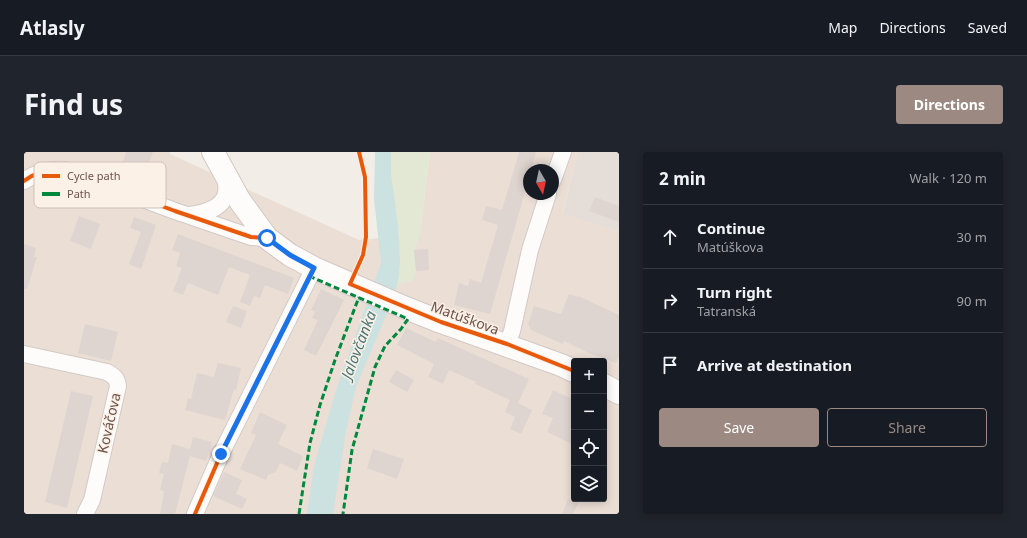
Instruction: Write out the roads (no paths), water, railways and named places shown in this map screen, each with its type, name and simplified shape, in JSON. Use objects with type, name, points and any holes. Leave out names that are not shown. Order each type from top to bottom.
[{"type":"main road","points":[[213,152],[240,201],[267,238]]},
{"type":"main road","name":"Matúškova","points":[[267,238],[290,255],[314,268],[363,290],[441,322],[507,344],[571,370]]},
{"type":"main road","points":[[607,387],[619,393]]},
{"type":"street","points":[[559,164],[563,152]]},
{"type":"street","points":[[188,216],[208,211],[220,205],[226,193],[226,176]]},
{"type":"street","points":[[507,344],[512,331],[530,250],[546,200]]},
{"type":"street","name":"Matúškova","points":[[166,208],[251,237],[267,238]]},
{"type":"street","points":[[195,514],[221,454],[314,268]]},
{"type":"street","name":"Kováčova","points":[[24,354],[107,372],[114,375],[117,380],[118,386],[92,500],[85,514]]},
{"type":"water","name":"Jalovčanka","points":[[375,152],[391,152],[391,173],[398,226],[400,261],[399,275],[395,294],[356,387],[346,431],[333,514],[307,514],[314,466],[336,390],[381,263],[374,199]]}]
